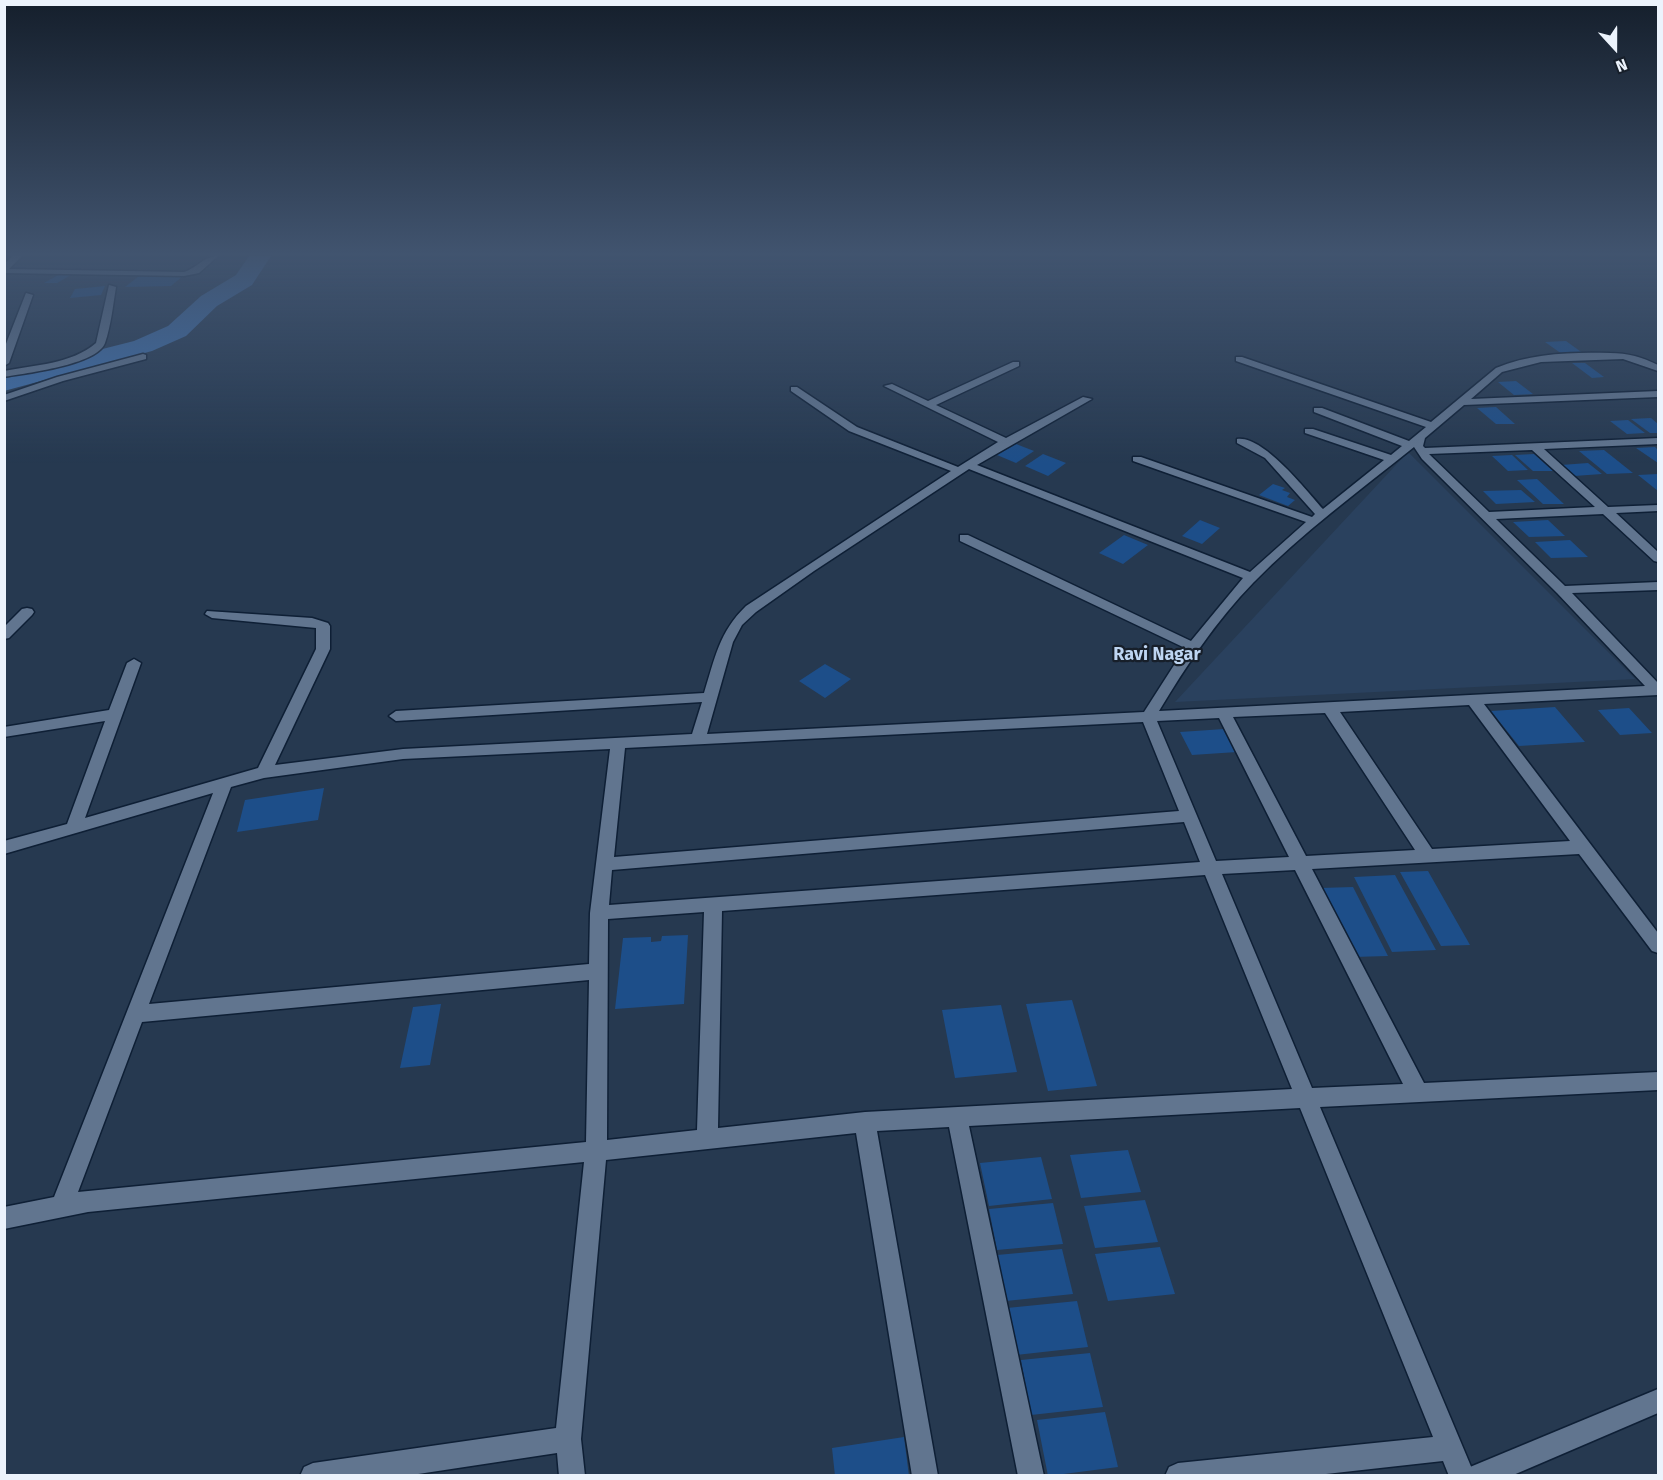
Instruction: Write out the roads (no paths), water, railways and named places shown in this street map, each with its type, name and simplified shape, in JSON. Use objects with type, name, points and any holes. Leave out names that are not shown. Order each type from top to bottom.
[{"type":"street","points":[[4,363],[18,325]]},
{"type":"street","points":[[4,374],[77,357],[96,349],[100,344],[104,325]]},
{"type":"street","points":[[1148,717],[1193,647],[1251,577],[1318,518],[1463,402],[1499,370],[1512,363],[1533,359],[1624,356],[1659,368]]},
{"type":"street","points":[[4,398],[60,379],[143,357]]},
{"type":"street","points":[[1239,359],[1433,426]]},
{"type":"street","points":[[927,405],[1016,364]]},
{"type":"street","points":[[889,386],[1006,442]]},
{"type":"street","points":[[794,389],[853,429],[964,468],[1251,577]]},
{"type":"street","points":[[1463,402],[1659,394]]},
{"type":"street","points":[[698,740],[726,642],[736,622],[810,568],[964,468],[1006,442],[1087,399]]},
{"type":"street","points":[[1318,410],[1410,445]]},
{"type":"street","points":[[1309,431],[1392,459]]},
{"type":"street","points":[[1420,437],[1418,446],[1422,451],[1562,590],[1658,690]]},
{"type":"street","points":[[1241,441],[1269,456],[1318,518]]},
{"type":"street","points":[[1422,451],[1659,441]]},
{"type":"street","points":[[1534,446],[1659,558]]},
{"type":"street","points":[[1137,459],[1318,518]]},
{"type":"street","points":[[1486,516],[1659,508]]},
{"type":"street","points":[[964,538],[1193,647]]},
{"type":"street","points":[[1562,590],[1659,586]]},
{"type":"street","points":[[4,635],[27,612]]},
{"type":"street","points":[[212,614],[312,622],[323,626],[323,649],[264,772]]},
{"type":"street","points":[[73,828],[134,663]]},
{"type":"street","points":[[4,848],[264,772],[403,754],[1658,690]]},
{"type":"street","points":[[396,716],[710,697]]},
{"type":"street","points":[[1472,699],[1659,946]]},
{"type":"street","points":[[1329,706],[1427,855]]},
{"type":"street","points":[[1222,712],[1418,1092]]},
{"type":"street","points":[[4,732],[115,714]]},
{"type":"street","points":[[1148,717],[1462,1476]]},
{"type":"street","points":[[572,1476],[568,1438],[596,1152],[599,913],[618,743]]},
{"type":"street","points":[[62,1205],[224,784]]},
{"type":"street","points":[[605,864],[1190,816]]},
{"type":"street","points":[[599,913],[1211,868],[1583,847]]},
{"type":"street","points":[[707,1139],[713,905]]},
{"type":"street","points":[[135,1014],[599,971]]},
{"type":"street","points":[[4,1218],[62,1205],[596,1152],[866,1122],[1659,1081]]},
{"type":"street","points":[[957,1117],[1031,1476]]},
{"type":"street","points":[[866,1122],[925,1476]]},
{"type":"street","points":[[1479,1476],[1659,1401]]},
{"type":"street","points":[[313,1476],[568,1438]]},
{"type":"street","points":[[1178,1476],[1450,1448]]},
{"type":"waterway","points":[[4,383],[143,346],[177,331],[183,325]]},
{"type":"district","name":"Ravi Nagar","points":[[1157,655]]}]
